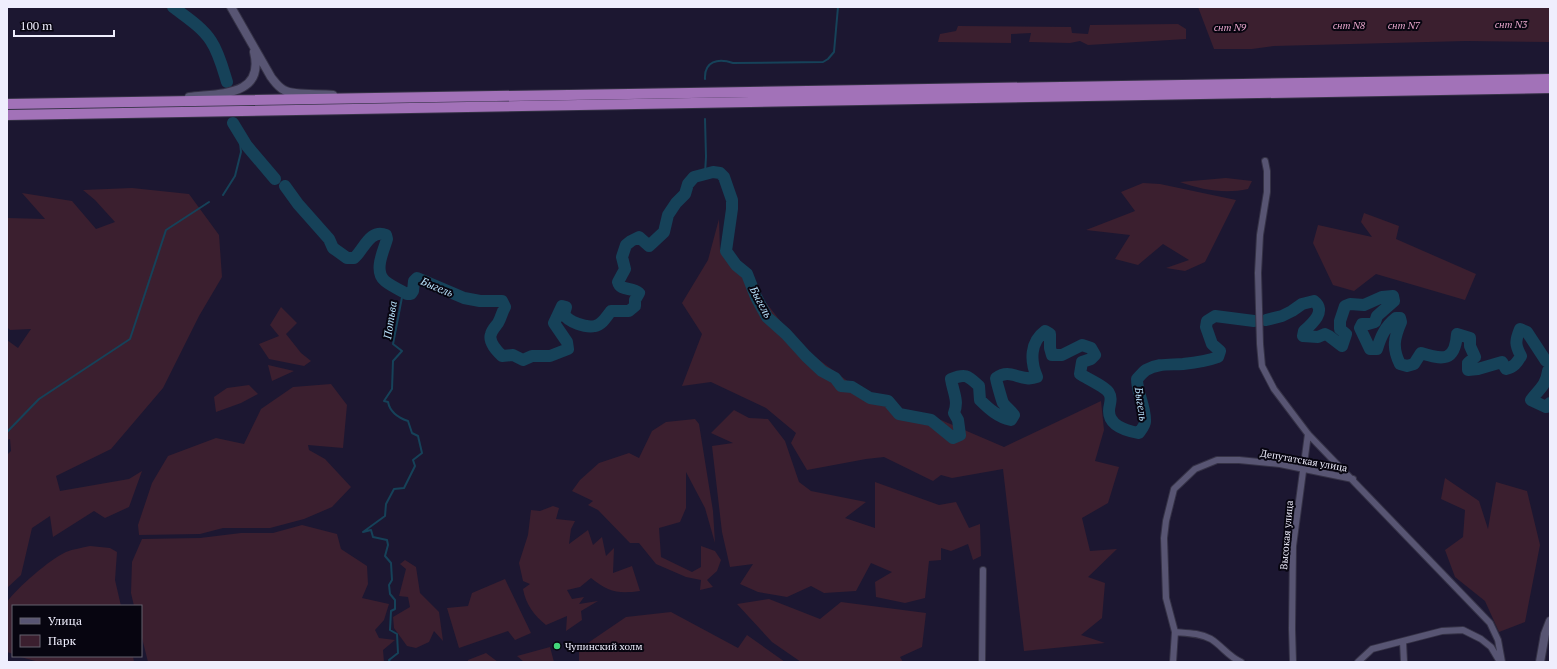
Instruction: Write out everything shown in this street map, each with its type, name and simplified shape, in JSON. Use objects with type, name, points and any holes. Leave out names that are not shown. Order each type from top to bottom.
[{"type":"highway","points":[[7,104],[1550,79]]},
{"type":"highway","points":[[7,115],[1550,88]]},
{"type":"street","points":[[231,7],[271,77],[278,86],[291,93],[322,94],[347,98]]},
{"type":"street","points":[[152,101],[234,92],[246,86],[252,79],[255,70],[256,60],[251,41]]},
{"type":"street","points":[[1266,161],[1267,192],[1260,235],[1258,274],[1262,366],[1274,389],[1308,434],[1353,479],[1490,623],[1498,640],[1501,662]]},
{"type":"street","name":"Высокая улица","points":[[1293,662],[1293,546],[1308,434]]},
{"type":"street","name":"Депутатская улица","points":[[1173,662],[1175,632],[1166,598],[1164,538],[1166,521],[1174,489],[1195,469],[1217,460],[1239,460],[1280,464],[1303,470],[1353,479]]},
{"type":"street","points":[[982,662],[983,570]]},
{"type":"street","points":[[1540,662],[1550,621]]},
{"type":"street","points":[[1358,662],[1372,649],[1442,631],[1463,630],[1481,639],[1491,647],[1501,662]]},
{"type":"street","points":[[1175,632],[1192,633],[1211,639],[1236,660],[1241,662]]},
{"type":"street","points":[[1402,642],[1404,662]]},
{"type":"green space","points":[[1198,7],[1550,7],[1550,42],[1466,41],[1274,46],[1252,49],[1214,49]]},
{"type":"green space","points":[[1178,24],[1186,29],[1186,39],[1088,45],[1080,41],[1070,43],[1029,42],[1031,33],[1011,34],[1011,43],[938,42],[940,34],[956,31],[958,26],[1071,27],[1072,33],[1088,34],[1090,25]]},
{"type":"green space","points":[[1226,178],[1252,181],[1248,189],[1231,191],[1205,189],[1180,182]]},
{"type":"green space","points":[[1143,183],[1160,184],[1236,200],[1205,262],[1185,271],[1166,268],[1189,260],[1163,244],[1138,265],[1115,259],[1130,235],[1086,230],[1135,211],[1121,192]]},
{"type":"green space","points":[[132,188],[189,194],[219,235],[222,277],[199,316],[163,388],[111,449],[56,476],[60,491],[129,479],[142,471],[129,507],[105,518],[94,511],[53,537],[50,516],[32,528],[21,575],[7,588],[7,455],[11,451],[10,439],[7,440],[7,340],[18,348],[31,329],[10,330],[7,327],[7,218],[45,219],[22,193],[72,201],[96,229],[115,222],[95,200],[83,190]]},
{"type":"green space","points":[[1364,213],[1399,226],[1396,239],[1476,274],[1465,300],[1376,274],[1354,291],[1333,285],[1313,243],[1318,225],[1372,237],[1361,222]]},
{"type":"green space","points":[[719,219],[720,251],[742,272],[799,345],[861,391],[906,413],[934,417],[1004,447],[1101,401],[1104,430],[1095,461],[1119,467],[1108,503],[1082,518],[1090,551],[1117,549],[1088,577],[1105,583],[1102,618],[1081,635],[1105,643],[1024,651],[1003,469],[952,478],[941,475],[933,481],[884,457],[807,470],[791,443],[796,433],[766,408],[711,382],[682,386],[702,334],[682,303],[708,260]]},
{"type":"green space","points":[[281,307],[297,323],[286,334],[301,353],[311,361],[304,366],[269,359],[259,344],[279,336],[270,325]]},
{"type":"green space","points":[[268,365],[294,371],[272,381]]},
{"type":"green space","points":[[331,384],[347,405],[343,448],[308,445],[309,450],[325,459],[351,487],[332,507],[304,519],[270,528],[223,528],[200,534],[139,535],[138,525],[152,483],[168,456],[216,438],[244,444],[261,409],[293,387]]},
{"type":"green space","points":[[249,385],[258,394],[241,403],[216,412],[214,397],[227,388]]},
{"type":"green space","points":[[734,410],[749,418],[768,419],[785,441],[799,482],[811,491],[866,502],[845,518],[875,528],[875,482],[939,505],[956,502],[969,528],[980,524],[981,556],[973,560],[968,544],[951,551],[941,548],[941,560],[929,561],[925,598],[905,603],[876,597],[875,582],[892,572],[871,563],[856,591],[824,593],[811,586],[787,597],[758,592],[740,584],[753,564],[730,567],[722,532],[712,446],[733,443],[711,433]]},
{"type":"green space","points":[[695,419],[699,424],[713,511],[715,543],[705,508],[686,472],[686,508],[680,522],[659,528],[661,557],[692,572],[701,567],[701,546],[715,551],[721,560],[717,571],[707,580],[713,587],[700,590],[701,580],[686,577],[656,564],[639,543],[630,543],[598,510],[588,505],[593,501],[572,491],[580,480],[599,463],[629,453],[639,458],[652,431],[666,422]]},
{"type":"green space","points":[[1445,478],[1479,501],[1488,529],[1496,482],[1527,491],[1540,545],[1525,622],[1499,632],[1485,601],[1455,577],[1445,550],[1463,537],[1465,510],[1441,499]]},
{"type":"green space","points":[[553,506],[559,508],[556,519],[575,521],[571,529],[569,544],[588,530],[593,545],[602,537],[606,556],[614,548],[613,573],[632,566],[640,591],[614,591],[608,589],[591,578],[580,587],[567,590],[572,599],[584,597],[579,604],[598,601],[581,611],[582,620],[566,631],[567,616],[546,625],[531,609],[526,600],[523,589],[530,584],[523,581],[519,563],[528,535],[531,510],[540,511]]},
{"type":"green space","points":[[302,525],[337,534],[341,549],[367,566],[368,584],[362,598],[389,604],[384,620],[375,630],[379,638],[395,640],[383,650],[384,662],[148,662],[142,638],[142,605],[134,605],[131,593],[132,562],[142,539],[200,538],[241,533],[273,533]]},
{"type":"green space","points":[[90,546],[110,548],[117,552],[115,580],[121,605],[12,605],[12,654],[7,652],[7,602],[43,567],[66,552]]},
{"type":"green space","points":[[405,560],[416,567],[420,593],[439,612],[443,641],[434,631],[429,642],[416,648],[407,646],[394,628],[393,617],[410,607],[408,597],[399,596],[406,569],[400,564]]},
{"type":"green space","points":[[505,579],[531,633],[515,640],[508,631],[459,648],[447,608],[468,606],[472,593]]},
{"type":"green space","points":[[769,599],[820,619],[841,602],[926,613],[922,647],[900,657],[903,662],[801,662],[772,642],[737,604]]},
{"type":"green space","points":[[671,612],[738,648],[747,635],[785,662],[579,662],[579,649],[626,617]]},
{"type":"green space","points":[[550,647],[554,662],[524,662],[517,656]]},
{"type":"green space","points":[[486,653],[498,662],[468,662],[468,660]]},
{"type":"green space","points":[[21,657],[133,657],[134,662],[39,662]]},
{"type":"waterway","name":"Быгель","points":[[173,7],[188,18],[211,41],[219,56],[227,82]]},
{"type":"waterway","points":[[705,79],[707,68],[713,62],[717,61],[733,63],[823,62],[834,52],[838,7]]},
{"type":"waterway","points":[[705,119],[705,173]]},
{"type":"waterway","name":"Быгель","points":[[233,123],[247,146],[275,179]]},
{"type":"waterway","points":[[223,195],[235,176],[241,152],[239,133]]},
{"type":"waterway","name":"Быгель","points":[[285,186],[298,204],[329,239],[333,248],[347,258],[354,258],[371,237],[380,234],[386,235],[387,239],[380,260],[380,272],[387,283],[407,294],[411,294],[413,291],[414,281],[417,278],[464,298],[480,301],[502,301],[505,307],[490,337],[491,340],[502,356],[513,355],[523,360],[532,356],[550,356],[568,349],[567,342],[554,323],[562,306],[566,307],[564,314],[569,320],[587,326],[595,326],[600,324],[611,311],[629,311],[635,306],[635,300],[639,293],[621,287],[618,282],[625,269],[622,257],[626,245],[639,237],[649,246],[664,232],[668,215],[676,203],[685,194],[688,184],[694,177],[713,172],[720,173],[724,177],[732,200],[726,251],[736,265],[747,274],[756,297],[767,317],[822,371],[835,378],[841,386],[852,387],[870,398],[888,401],[899,414],[931,420],[953,438],[960,435],[958,420],[954,413],[956,400],[951,379],[960,376],[966,376],[969,378],[979,386],[980,400],[994,412],[1011,420],[1014,415],[1003,403],[996,378],[1006,374],[1026,378],[1037,377],[1032,358],[1034,346],[1040,335],[1045,331],[1050,334],[1050,348],[1052,355],[1062,355],[1082,345],[1091,348],[1095,355],[1091,359],[1082,362],[1080,374],[1100,385],[1109,393],[1111,397],[1109,411],[1115,424],[1129,431],[1139,433],[1144,425],[1145,416],[1138,390],[1137,379],[1146,370],[1160,365],[1187,364],[1218,357],[1220,351],[1212,344],[1206,327],[1207,321],[1215,316],[1254,321]]},
{"type":"waterway","points":[[7,432],[39,399],[130,339],[166,230],[209,202]]},
{"type":"waterway","name":"Потьва","points":[[390,662],[389,660],[398,653],[397,634],[390,630],[391,611],[395,609],[395,600],[390,594],[389,585],[392,580],[391,563],[385,556],[388,545],[387,540],[373,537],[371,530],[363,532],[385,516],[386,504],[394,489],[404,488],[415,466],[413,460],[422,453],[418,436],[412,433],[408,421],[395,414],[388,402],[384,401],[392,389],[393,361],[402,351],[393,344],[403,292]]},
{"type":"waterway","name":"Быгель","points":[[1266,320],[1282,316],[1302,304],[1314,301],[1318,305],[1319,313],[1314,321],[1304,331],[1303,336],[1318,337],[1325,334],[1342,346],[1346,334],[1340,329],[1340,321],[1345,306],[1350,304],[1364,305],[1382,297],[1393,296],[1394,301],[1377,316],[1375,322],[1362,324],[1360,328],[1370,349],[1377,349],[1386,328],[1396,318],[1400,318],[1401,322],[1395,338],[1395,348],[1400,364],[1407,366],[1414,364],[1421,353],[1436,357],[1446,357],[1454,350],[1457,334],[1470,338],[1470,346],[1475,357],[1468,363],[1468,370],[1478,369],[1502,362],[1506,369],[1515,364],[1521,356],[1516,343],[1520,329],[1527,332],[1546,361],[1550,362]]},
{"type":"waterway","name":"Быгель","points":[[1550,371],[1548,371],[1544,384],[1531,400],[1546,407],[1550,403]]},
{"type":"place","name":"Чупинский холм","points":[[557,646]]},
{"type":"park label","name":"снт N3","points":[[1511,24]]},
{"type":"park label","name":"снт N8","points":[[1349,25]]},
{"type":"park label","name":"снт N7","points":[[1404,25]]},
{"type":"park label","name":"снт N9","points":[[1230,27]]}]
